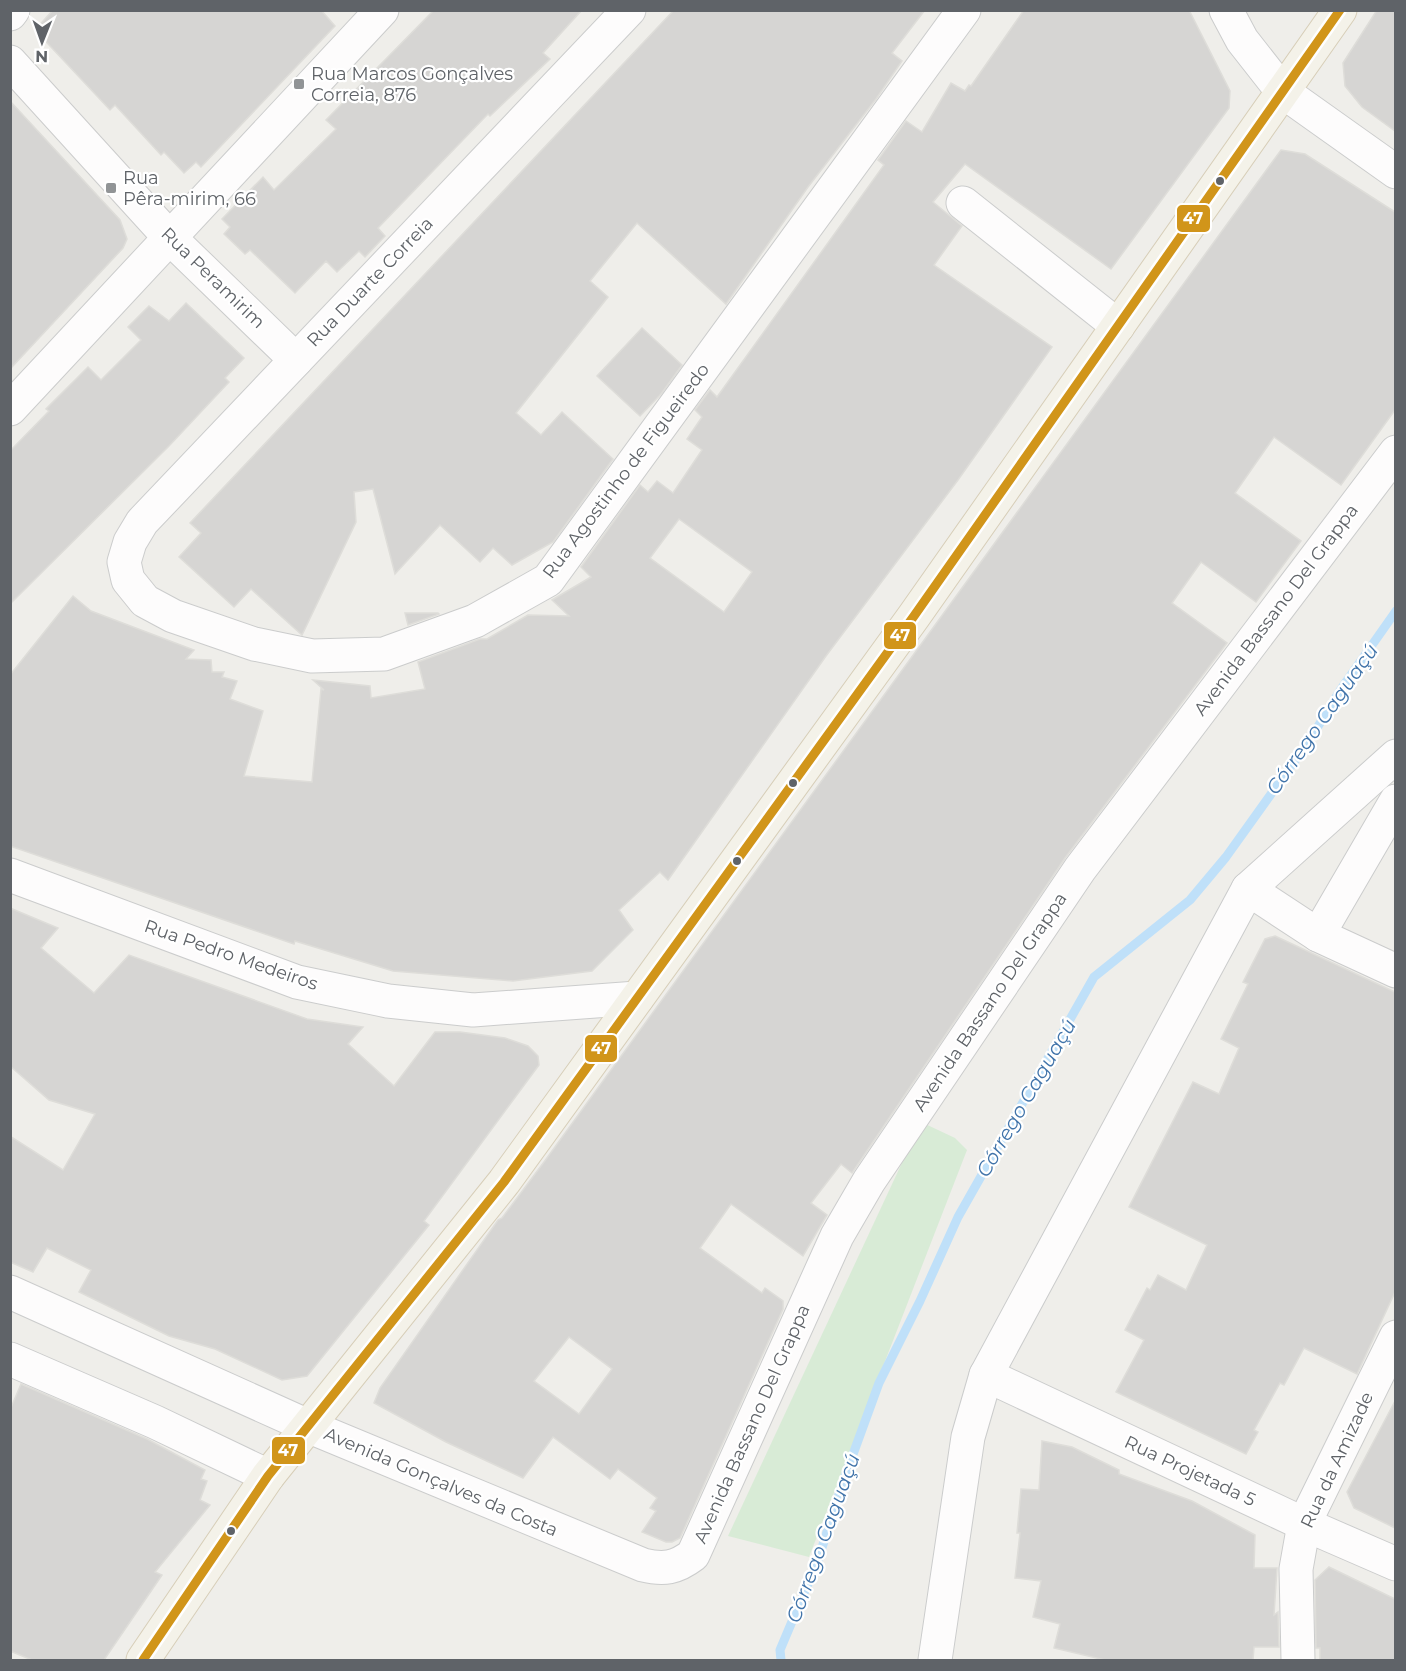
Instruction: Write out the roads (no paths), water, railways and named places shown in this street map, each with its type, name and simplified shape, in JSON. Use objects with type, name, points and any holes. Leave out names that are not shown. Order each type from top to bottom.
[{"type":"main road","points":[[144,1660],[268,1476],[310,1427],[504,1182],[914,616],[1340,10]]},
{"type":"street","points":[[10,409],[382,10]]},
{"type":"street","name":"Rua Duarte Correia","points":[[124,562],[130,542],[141,522],[628,10]]},
{"type":"street","name":"Rua Agostinho de Figueiredo","points":[[124,562],[128,580],[145,601],[172,616],[254,644],[312,656],[384,654],[475,621],[548,580],[964,10]]},
{"type":"street","points":[[1226,10],[1242,40],[1282,91],[1395,172]]},
{"type":"street","name":"Rua Peramirim","points":[[10,62],[170,238],[296,360]]},
{"type":"street","points":[[963,202],[1118,326]]},
{"type":"street","name":"Avenida Bassano Del Grappa","points":[[643,1566],[662,1569],[680,1566],[693,1555],[837,1236],[869,1181],[1080,869],[1395,452]]},
{"type":"street","points":[[935,1660],[968,1437],[986,1375],[1248,889],[1395,756]]},
{"type":"street","points":[[1318,935],[1395,801]]},
{"type":"street","name":"Rua Pedro Medeiros","points":[[10,875],[297,982],[388,1001],[473,1010],[637,998]]},
{"type":"street","points":[[1248,889],[1318,935],[1395,971]]},
{"type":"street","name":"Avenida Gonçalves da Costa","points":[[10,1292],[310,1427],[643,1566]]},
{"type":"street","name":"Rua da Amizade","points":[[1298,1660],[1296,1569],[1304,1524],[1395,1337]]},
{"type":"street","points":[[10,1359],[156,1422],[268,1476]]},
{"type":"street","name":"Rua Projetada 5","points":[[986,1375],[1304,1524],[1395,1564]]},
{"type":"waterway","name":"Córrego Caguaçú","points":[[781,1660],[780,1650],[818,1560],[844,1479],[879,1383],[958,1217],[1094,977],[1190,900],[1226,857],[1309,741],[1341,689],[1396,611]]},
{"type":"place","name":"Rua Marcos Gonçalves Correia, 876","points":[[299,84]]},
{"type":"place","name":"Rua Pêra-mirim, 66","points":[[111,188]]}]
